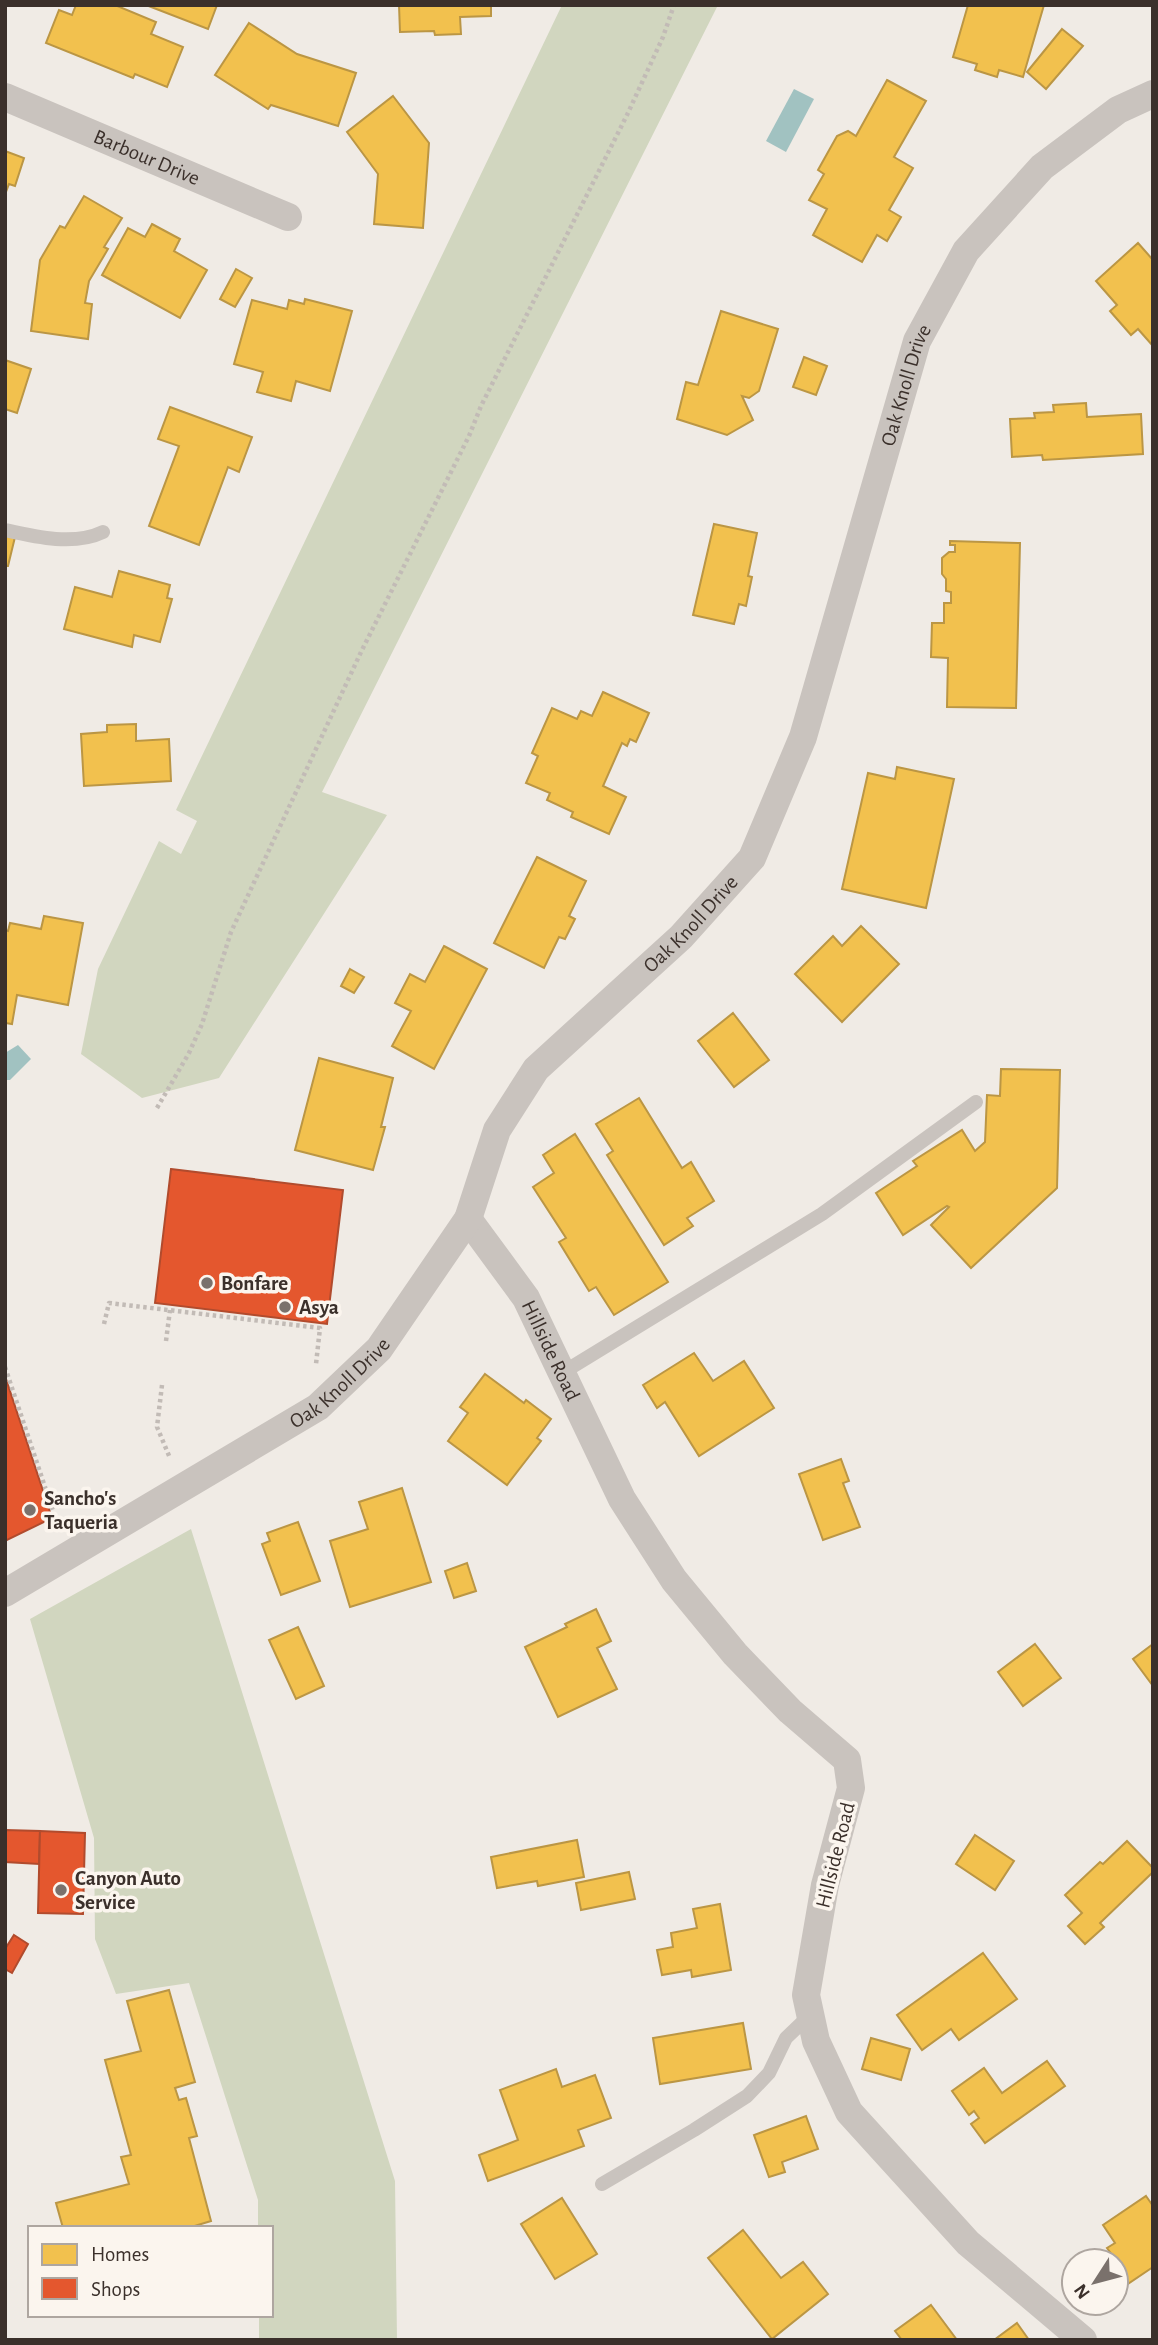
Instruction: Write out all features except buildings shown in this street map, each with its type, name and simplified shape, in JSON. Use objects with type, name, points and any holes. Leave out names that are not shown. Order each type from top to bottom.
[{"type":"street","name":"Oak Knoll Drive","points":[[5,1593],[318,1406],[379,1349],[468,1219],[498,1130],[536,1069],[681,937],[752,858],[803,737],[917,341],[966,250],[1042,167],[1118,110],[1153,94]]},
{"type":"street","name":"Barbour Drive","points":[[5,97],[288,217]]},
{"type":"street","name":"Hillside Road","points":[[468,1219],[526,1298],[622,1499],[674,1580],[735,1654],[790,1710],[847,1760],[851,1788],[823,1899],[806,1995],[817,2041],[849,2112],[968,2243],[1083,2340]]},
{"type":"lane","points":[[5,530],[38,538],[90,538],[103,532]]},
{"type":"lane","points":[[562,1373],[822,1214],[976,1102]]},
{"type":"lane","points":[[602,2184],[694,2130],[747,2095],[769,2073],[786,2038],[810,2015]]},
{"type":"path","points":[[157,1108],[189,1053],[202,1024],[231,932],[361,652],[469,436],[481,405],[627,115],[663,37],[674,5]]},
{"type":"path","points":[[104,1324],[109,1303],[320,1328],[315,1372]]},
{"type":"path","points":[[166,1341],[170,1310]]},
{"type":"path","points":[[5,1367],[56,1520]]},
{"type":"path","points":[[162,1385],[157,1427],[171,1459]]},
{"type":"green space","points":[[562,5],[718,5],[322,792],[387,815],[219,1078],[142,1098],[81,1054],[98,969],[159,841],[181,854],[197,821],[176,810]]},
{"type":"green space","points":[[191,1529],[395,2181],[397,2340],[259,2340],[259,2317],[273,2317],[273,2226],[258,2226],[258,2200],[189,1983],[116,1994],[95,1939],[94,1838],[30,1619]]},
{"type":"water","points":[[794,89],[814,99],[786,152],[766,141]]},
{"type":"water","points":[[18,1045],[31,1059],[10,1080],[5,1080],[5,1053]]},
{"type":"place","name":"Bonfare","points":[[207,1283]]},
{"type":"place","name":"Asya","points":[[285,1307]]},
{"type":"place","name":"Sancho's Taqueria","points":[[30,1510]]},
{"type":"place","name":"Canyon Auto Service","points":[[61,1890]]}]
